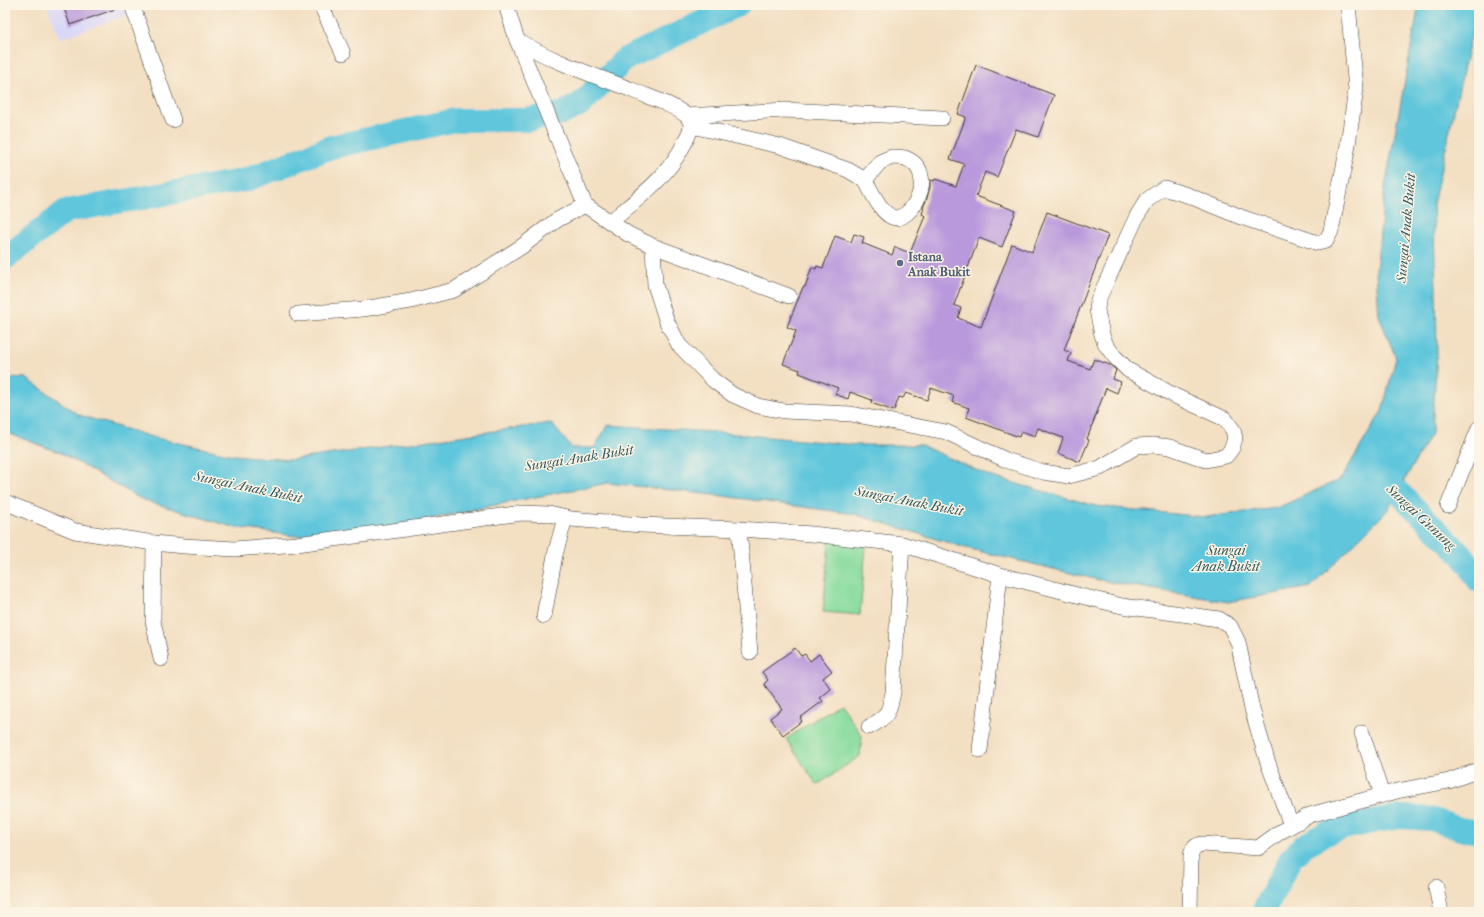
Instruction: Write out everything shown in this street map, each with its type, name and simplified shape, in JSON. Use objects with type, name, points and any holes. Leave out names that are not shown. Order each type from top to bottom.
[{"type":"street","points":[[132,5],[173,120]]},
{"type":"street","points":[[321,5],[343,53]]},
{"type":"street","points":[[506,5],[517,40],[585,205],[628,234],[653,246],[789,296]]},
{"type":"street","points":[[653,246],[655,285],[667,322],[679,345],[713,380],[733,395],[758,406],[784,411],[851,414],[946,432],[1006,460],[1043,472],[1069,476],[1100,468],[1137,446],[1153,445],[1170,447],[1206,460],[1226,456],[1232,448],[1235,438],[1233,430],[1225,419],[1175,396],[1128,370],[1115,357],[1106,345],[1102,335],[1097,310],[1098,300],[1147,200],[1164,188],[1187,195],[1241,217],[1318,243],[1326,241],[1331,231],[1347,151],[1356,89],[1348,5]]},
{"type":"street","points":[[517,40],[548,57],[679,109],[689,121],[780,146],[848,170],[865,180]]},
{"type":"street","points":[[689,121],[785,110],[942,118]]},
{"type":"street","points":[[610,222],[656,184],[676,160],[687,139],[689,121]]},
{"type":"street","points":[[298,314],[363,309],[411,301],[454,290],[521,247],[557,220],[585,205]]},
{"type":"street","points":[[1448,506],[1479,428]]},
{"type":"street","points":[[5,502],[75,531],[154,543],[235,549],[312,542],[522,513],[549,514],[565,518],[642,525],[812,534],[902,544],[1000,575],[1122,606],[1219,619],[1230,626],[1238,642],[1252,709],[1267,760],[1291,825]]},
{"type":"street","points":[[544,616],[555,555],[565,518]]},
{"type":"street","points":[[738,529],[750,652]]},
{"type":"street","points":[[154,543],[154,620],[161,659]]},
{"type":"street","points":[[868,727],[880,721],[888,713],[893,693],[902,544]]},
{"type":"street","points":[[980,750],[1000,575]]},
{"type":"street","points":[[1362,733],[1382,795]]},
{"type":"street","points":[[1190,912],[1191,855],[1196,845],[1203,844],[1258,848],[1291,825],[1310,815],[1382,795],[1449,781],[1479,770]]},
{"type":"street","points":[[1436,887],[1441,912]]},
{"type":"shaded area","points":[[47,5],[127,5],[130,14],[60,39]]},
{"type":"green space","points":[[830,531],[867,534],[860,615],[823,612]]},
{"type":"green space","points":[[840,703],[862,736],[860,756],[817,785],[786,739]]},
{"type":"water","name":"Sungai Anak Bukit","points":[[1419,5],[1478,5],[1433,204],[1437,354],[1432,432],[1387,511],[1311,587],[1228,602],[1099,580],[966,548],[854,514],[723,496],[608,483],[384,529],[295,536],[233,527],[143,500],[61,453],[5,432],[5,377],[26,378],[79,415],[152,437],[233,455],[291,460],[551,423],[572,448],[594,448],[608,425],[725,433],[856,445],[921,445],[989,476],[1096,506],[1205,517],[1277,508],[1341,479],[1382,411],[1396,358],[1379,316],[1376,271],[1385,187]]},
{"type":"building","points":[[63,5],[121,5],[121,7],[70,25]]},
{"type":"building","name":"Istana Anak Bukit","points":[[976,65],[1054,95],[1038,137],[1016,129],[997,177],[985,172],[976,196],[1016,211],[1002,247],[979,238],[954,305],[961,308],[958,318],[981,327],[1012,244],[1032,252],[1047,212],[1108,235],[1064,350],[1071,353],[1068,361],[1090,369],[1094,359],[1110,365],[1116,370],[1113,379],[1121,382],[1117,393],[1106,388],[1080,462],[1058,453],[1063,438],[1038,428],[1035,436],[1021,431],[1019,437],[966,417],[969,408],[952,402],[954,396],[931,388],[927,400],[906,393],[903,398],[899,397],[894,411],[871,403],[872,400],[850,392],[848,399],[835,394],[838,388],[799,373],[800,370],[783,364],[796,331],[787,327],[803,287],[805,287],[812,267],[816,269],[817,266],[823,268],[835,236],[851,242],[854,234],[864,237],[862,243],[892,255],[895,247],[910,253],[925,216],[922,214],[930,187],[930,180],[934,181],[935,179],[956,186],[964,164],[950,159],[966,117],[958,114]]},
{"type":"building","points":[[795,648],[801,656],[805,654],[810,661],[819,654],[832,671],[823,678],[831,689],[820,698],[823,701],[800,718],[802,721],[783,735],[770,718],[782,709],[764,684],[768,680],[762,672]]},
{"type":"waterway","points":[[5,258],[66,211],[246,180],[331,147],[456,120],[526,120],[563,113],[581,104],[625,59],[738,5]]},
{"type":"waterway","name":"Sungai Gunung","points":[[1374,476],[1399,493],[1464,557],[1479,581]]},
{"type":"waterway","name":"Sungai Gunung","points":[[1263,912],[1291,858],[1303,846],[1325,834],[1343,828],[1402,817],[1431,819],[1460,829],[1479,832]]},
{"type":"place","name":"Istana Anak Bukit","points":[[900,263]]}]
